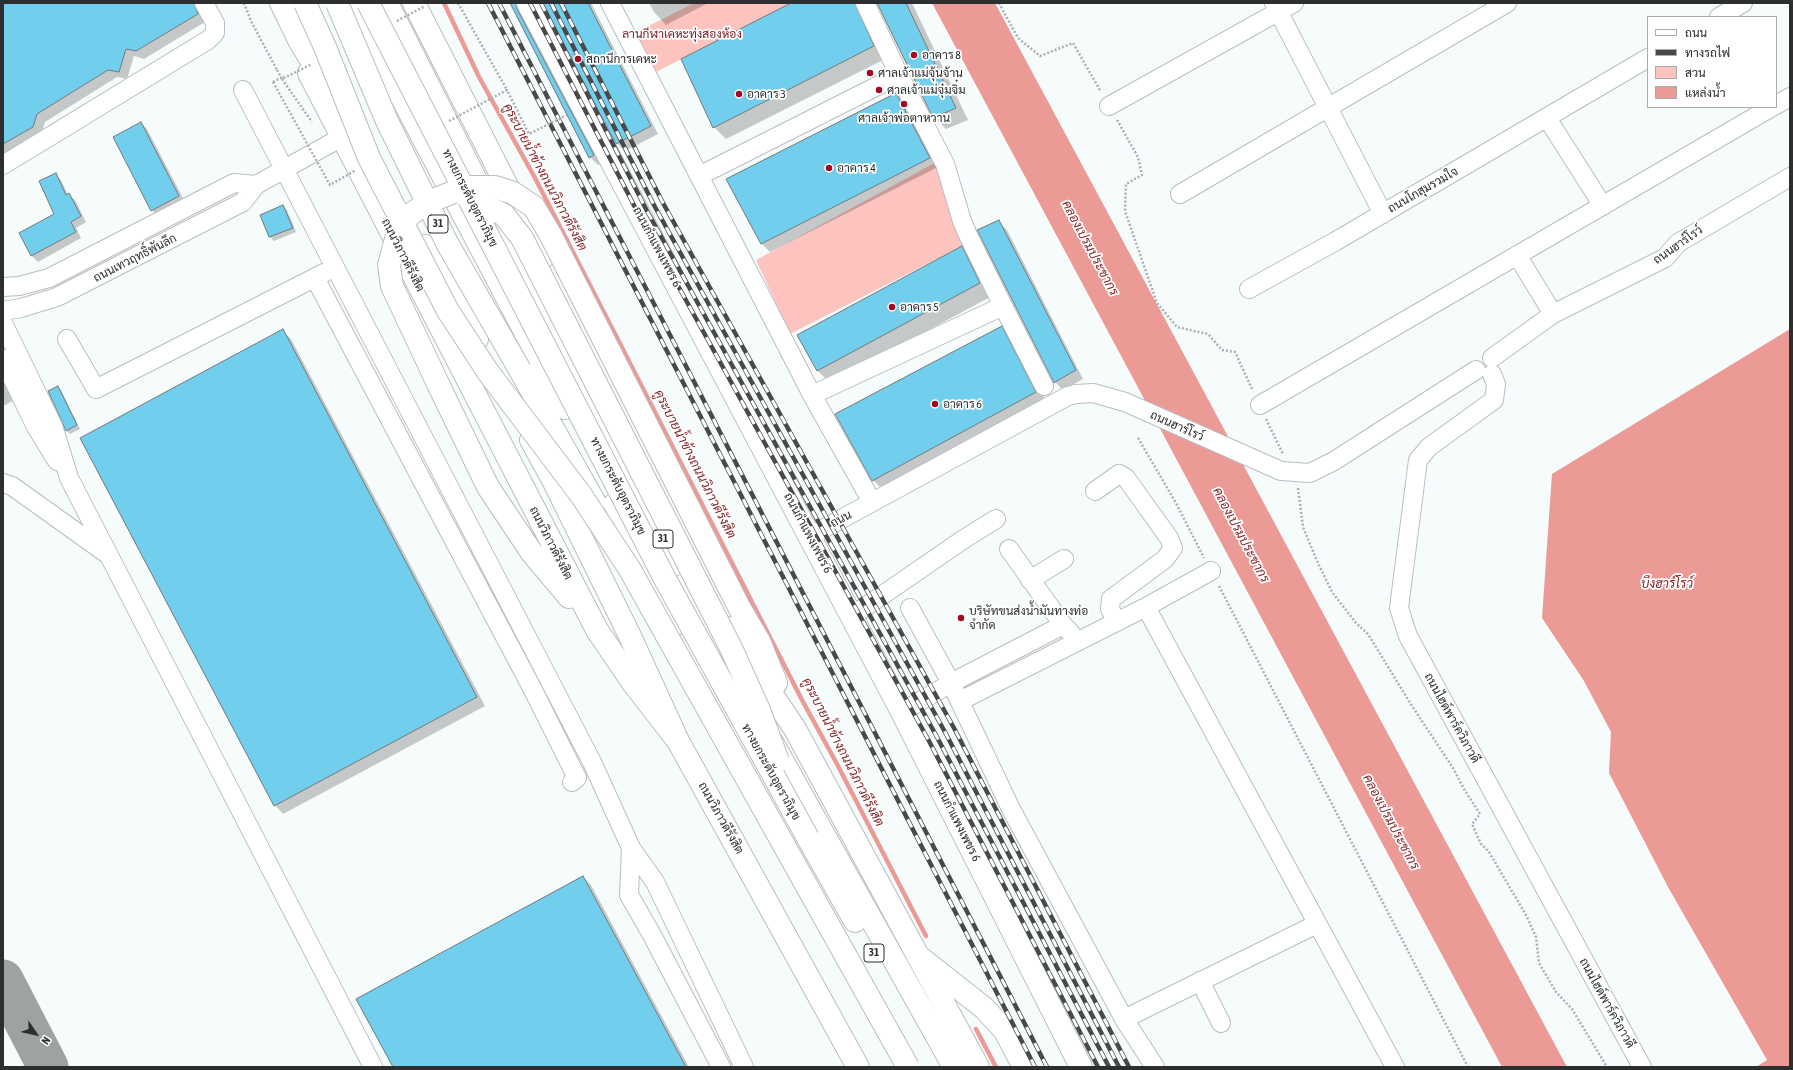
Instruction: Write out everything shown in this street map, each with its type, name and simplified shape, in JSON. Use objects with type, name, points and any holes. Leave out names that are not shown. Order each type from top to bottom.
[{"type":"main road","name":"ถนนวิภาวดีรังสิต","points":[[272,3],[597,630],[632,684],[678,740],[858,1067]]},
{"type":"main road","points":[[281,3],[300,42],[424,243],[549,473],[629,634],[678,740]]},
{"type":"main road","name":"ทางยกระดับอุตราภิมุข","points":[[305,3],[325,47],[369,158],[448,311],[488,372],[580,495],[629,568]]},
{"type":"main road","name":"ทางยกระดับอุตราภิมุข","points":[[337,3],[387,121],[447,243],[578,471],[629,568],[908,1067]]},
{"type":"main road","name":"31","points":[[352,3],[619,511],[770,840],[898,1067]]},
{"type":"main road","name":"ทางยกระดับอุตราภิมุข","points":[[368,3],[665,579],[808,838],[940,1067]]},
{"type":"main road","name":"31","points":[[387,3],[520,270],[742,689],[954,1067]]},
{"type":"main road","name":"31","points":[[414,3],[745,654],[795,729],[978,1067]]},
{"type":"main road","name":"ถนนกำแพงเพชร 6","points":[[528,3],[902,712],[1081,1067]]},
{"type":"main road","points":[[597,630],[532,553],[488,487],[392,286],[389,265],[396,239],[409,215],[431,201],[466,187],[495,187],[513,193],[534,207],[554,241],[739,607],[759,641],[795,729]]},
{"type":"main road","points":[[452,192],[471,197],[504,215],[522,238],[731,648],[759,710],[808,838]]},
{"type":"main road","points":[[918,956],[984,1008],[1005,1031],[1024,1067]]},
{"type":"street","points":[[3,165],[208,40],[215,32],[215,23],[204,3]]},
{"type":"street","points":[[610,3],[812,395],[872,502]]},
{"type":"street","points":[[864,3],[945,164],[962,221],[1002,306],[1044,386]]},
{"type":"street","points":[[1109,106],[1276,8],[1294,3]]},
{"type":"street","points":[[1180,194],[1507,3]]},
{"type":"street","points":[[1721,16],[1743,3]]},
{"type":"street","name":"ถนนโกสุมรวมใจ","points":[[1276,8],[1383,214],[1647,59]]},
{"type":"street","points":[[699,176],[899,75]]},
{"type":"street","points":[[243,90],[592,762],[631,848],[655,882],[744,1067]]},
{"type":"street","points":[[1777,104],[1790,97]]},
{"type":"street","points":[[1260,405],[1770,108]]},
{"type":"street","points":[[1546,118],[1603,206]]},
{"type":"street","name":"ถนนเทวฤทธิ์พันลึก","points":[[3,311],[20,308],[57,297],[85,284],[244,202],[256,185],[342,137]]},
{"type":"street","name":"ถนนฮาร์โรว์","points":[[872,502],[1068,396],[1076,394],[1093,393],[1125,402],[1281,471],[1310,473],[1334,461],[1487,367],[1558,311],[1664,258],[1678,243],[1790,178]]},
{"type":"street","name":"ถนนเทวฤทธิ์พันลึก","points":[[3,287],[19,286],[49,278],[234,183],[256,185]]},
{"type":"street","points":[[1249,290],[1383,214]]},
{"type":"street","points":[[1523,252],[1558,311]]},
{"type":"street","points":[[67,339],[96,389],[336,267]]},
{"type":"street","points":[[315,278],[532,688],[577,778],[572,782]]},
{"type":"street","points":[[812,395],[1002,306]]},
{"type":"street","points":[[3,323],[53,426],[69,478]]},
{"type":"street","points":[[3,360],[36,427],[59,465],[69,478],[110,556],[373,1067]]},
{"type":"street","name":"ถนนไฮด์พาร์ควิภาวดี","points":[[1487,367],[1496,384],[1494,400],[1429,447],[1418,460],[1399,608],[1408,636],[1642,1067]]},
{"type":"street","points":[[1095,491],[1119,474],[1126,478],[1169,538],[1173,548],[1165,559],[1111,599],[1110,609],[1117,622]]},
{"type":"street","points":[[3,483],[12,486],[110,556]]},
{"type":"street","name":"ถนน","points":[[810,536],[872,502]]},
{"type":"street","points":[[852,616],[964,539],[996,519]]},
{"type":"street","points":[[1009,549],[1063,625],[1069,630],[1076,643]]},
{"type":"street","points":[[1030,580],[1064,559]]},
{"type":"street","points":[[960,701],[1146,607],[1211,571]]},
{"type":"street","points":[[1146,607],[1395,1067]]},
{"type":"street","points":[[910,608],[951,683],[1011,809],[1124,1019],[1155,1067]]},
{"type":"street","points":[[902,712],[951,683],[1063,625]]},
{"type":"street","points":[[532,688],[549,680]]},
{"type":"street","points":[[631,848],[628,895],[652,935],[721,1067]]},
{"type":"street","points":[[1124,1019],[1317,924]]},
{"type":"street","points":[[1200,981],[1221,1024]]},
{"type":"path","points":[[244,3],[251,21],[278,70],[312,122]]},
{"type":"path","points":[[458,3],[507,90]]},
{"type":"path","points":[[999,3],[1018,38],[1040,56],[1073,43],[1138,157],[1142,175],[1126,184],[1125,211],[1157,303],[1177,327],[1208,334],[1222,350],[1235,352],[1286,461]]},
{"type":"path","points":[[283,78],[273,82],[330,185]]},
{"type":"path","points":[[1138,438],[1176,503],[1468,1067]]},
{"type":"path","points":[[1298,486],[1303,527],[1332,592],[1356,623],[1368,634],[1412,706],[1453,768],[1480,814],[1472,824],[1481,844],[1489,852],[1528,920],[1536,937],[1539,962],[1556,992],[1572,1009],[1607,1067]]},
{"type":"green space","name":"ลานกีฬาเคหะทุ่งสองห้อง","points":[[694,3],[791,3],[652,74],[631,35]]},
{"type":"green space","points":[[940,160],[968,243],[790,334],[756,260]]},
{"type":"water","name":"คลองเปรมประชากร","points":[[932,3],[995,3],[1567,1067],[1502,1067]]},
{"type":"water","name":"บึงฮาร์โรว์","points":[[1790,329],[1790,1067],[1756,1067],[1767,1060],[1668,887],[1609,773],[1611,732],[1584,681],[1542,618],[1552,474]]},
{"type":"building","points":[[3,3],[194,3],[198,14],[136,51],[126,49],[119,72],[108,70],[37,114],[33,127],[3,144]]},
{"type":"building","points":[[510,3],[516,3],[517,9],[594,155],[589,158]]},
{"type":"building","points":[[542,3],[588,3],[651,126],[616,144]]},
{"type":"building","name":"อาคาร 3","points":[[791,3],[855,3],[874,46],[713,128],[681,59]]},
{"type":"building","name":"อาคาร 8","points":[[877,3],[906,3],[956,108],[933,118]]},
{"type":"building","name":"อาคาร 4","points":[[896,93],[930,158],[761,244],[726,179]]},
{"type":"building","points":[[141,122],[179,196],[151,211],[113,137]]},
{"type":"building","points":[[56,173],[66,195],[69,193],[81,216],[71,222],[76,232],[31,256],[19,233],[54,214],[39,181]]},
{"type":"building","points":[[283,205],[293,228],[269,237],[260,215]]},
{"type":"building","points":[[999,220],[1076,370],[1054,383],[977,230]]},
{"type":"building","name":"อาคาร 5","points":[[962,246],[980,283],[817,371],[797,335]]},
{"type":"building","name":"อาคาร 6","points":[[1002,326],[1036,392],[872,481],[835,414]]},
{"type":"building","points":[[283,329],[477,697],[274,806],[80,438]]},
{"type":"building","points":[[58,386],[77,425],[66,431],[48,391]]},
{"type":"building","points":[[583,876],[686,1067],[393,1067],[356,999]]},
{"type":"waterway","name":"คูระบายน้ำข้างถนนวิภาวดีรังสิต","points":[[444,3],[479,77],[535,178],[802,700],[837,764],[926,936]]},
{"type":"waterway","name":"คูระบายน้ำข้างถนนวิภาวดีรังสิต","points":[[976,1029],[996,1067]]},
{"type":"taxiway","points":[[3,980],[48,1067]]},
{"type":"railway","points":[[488,3],[1035,1067]]},
{"type":"railway","points":[[499,3],[1047,1067]]},
{"type":"railway","points":[[530,3],[639,215],[929,741],[1098,1067]]},
{"type":"railway","points":[[541,3],[647,211],[937,737],[1109,1067]]},
{"type":"railway","points":[[551,3],[655,207],[945,732],[1119,1067]]},
{"type":"railway","points":[[561,3],[663,203],[954,728],[1129,1067]]},
{"type":"place","name":"อาคาร 8","points":[[914,55]]},
{"type":"place","name":"สถานีการเคหะ","points":[[578,59]]},
{"type":"place","name":"ศาลเจ้าแม่จุ้นจ้าน","points":[[870,73]]},
{"type":"place","name":"ศาลเจ้าแม่จุ๋มจิ๋ม","points":[[879,90]]},
{"type":"place","name":"อาคาร 3","points":[[739,94]]},
{"type":"place","name":"ศาลเจ้าพ่อตาหวาน","points":[[904,104]]},
{"type":"place","name":"อาคาร 4","points":[[829,168]]},
{"type":"place","name":"อาคาร 5","points":[[892,307]]},
{"type":"place","name":"อาคาร 6","points":[[935,404]]},
{"type":"place","name":"บริษัทขนส่งน้ำมันทางท่อ จำกัด","points":[[961,618]]}]
